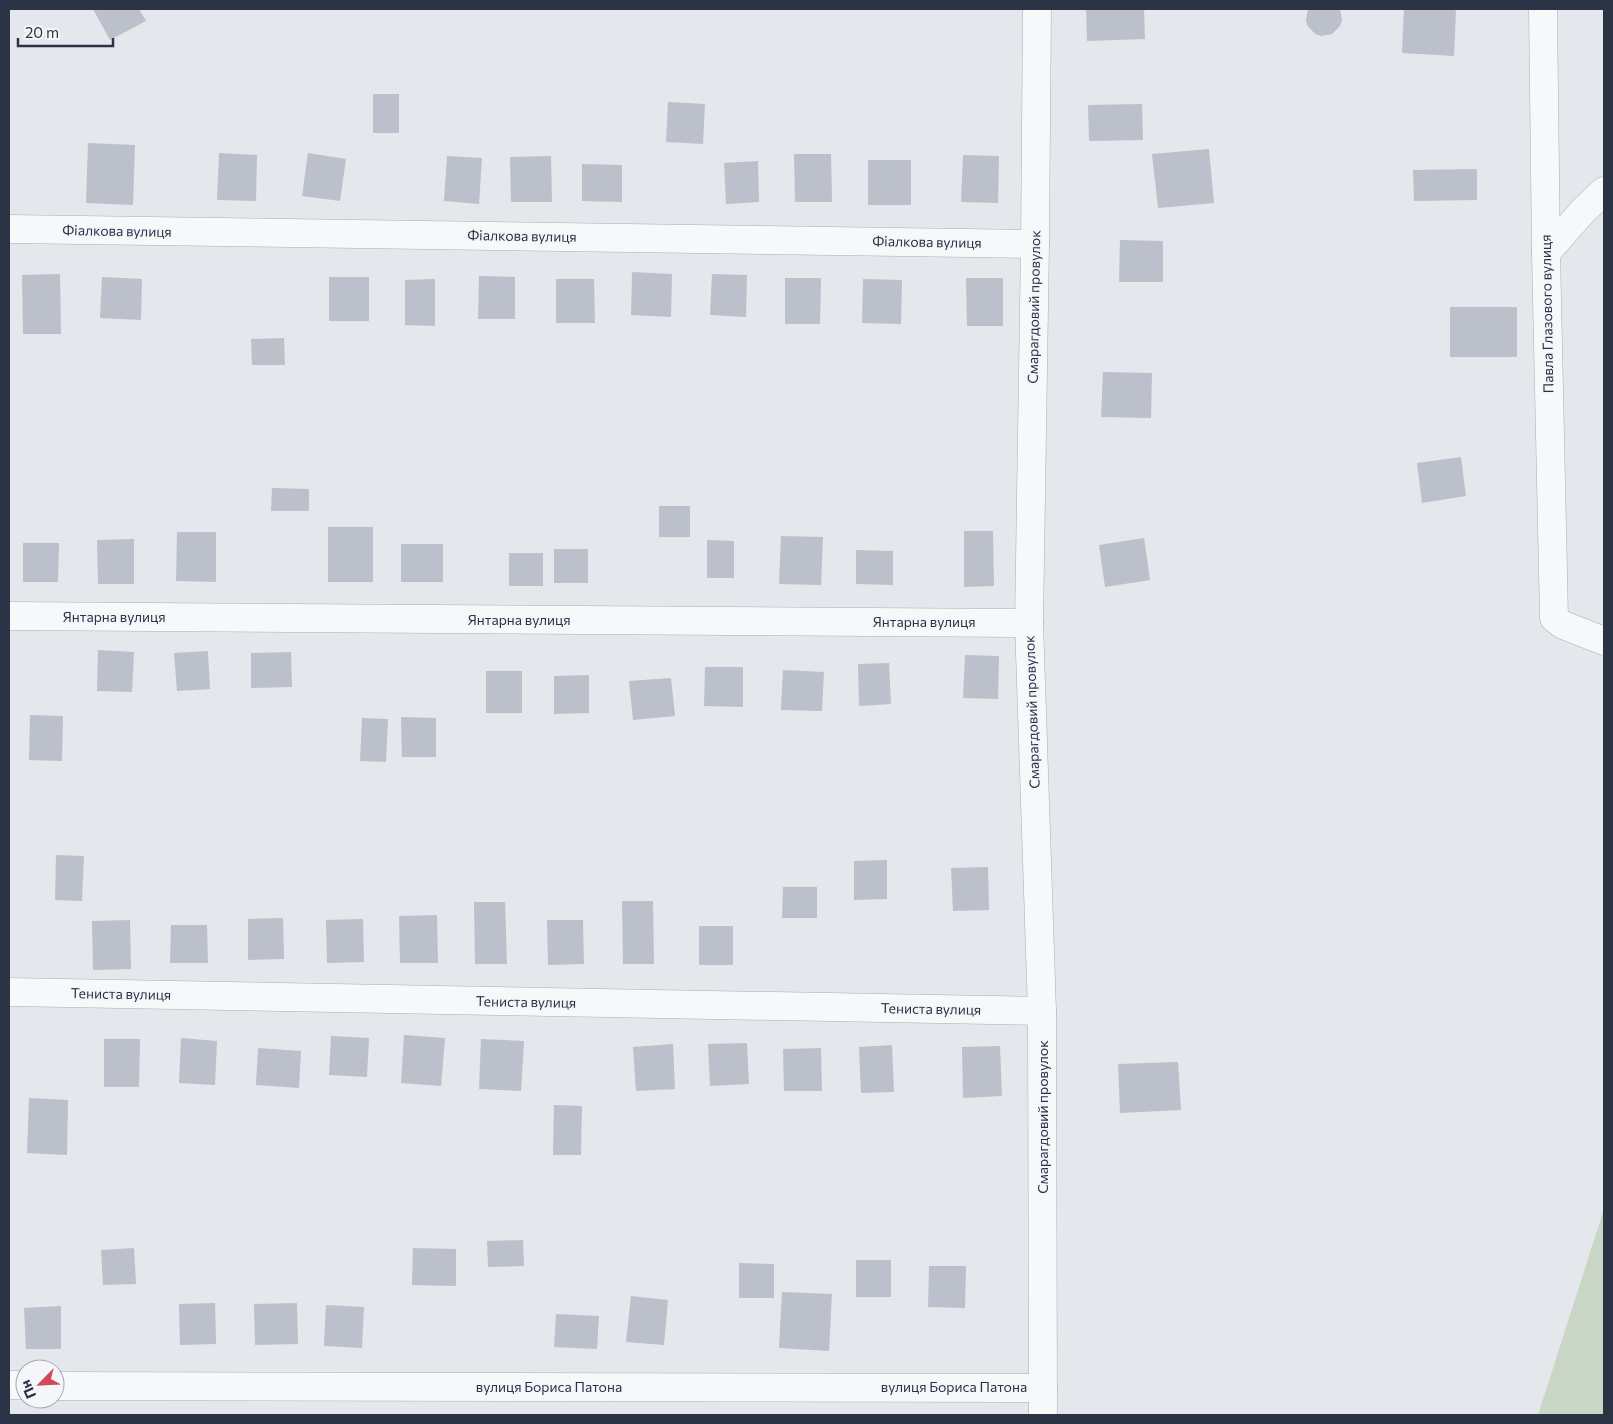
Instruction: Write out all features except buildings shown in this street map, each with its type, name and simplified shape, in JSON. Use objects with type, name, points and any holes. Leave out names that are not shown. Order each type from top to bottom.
[{"type":"street","name":"Смарагдовий провулок","points":[[1037,9],[1029,623],[1042,1011],[1044,1415]]},
{"type":"street","name":"Павла Глазового вулиця","points":[[1543,9],[1554,618],[1563,625],[1604,641]]},
{"type":"street","points":[[1546,253],[1583,211],[1604,191]]},
{"type":"street","name":"Фіалкова вулиця","points":[[9,229],[1035,244]]},
{"type":"street","name":"Янтарна вулиця","points":[[9,616],[1029,623]]},
{"type":"street","name":"Тениста вулиця","points":[[9,992],[1042,1011]]},
{"type":"street","name":"вулиця Бориса Патона","points":[[65,1386],[1043,1388]]},
{"type":"green space","points":[[1604,1209],[1604,1415],[1538,1415]]}]
